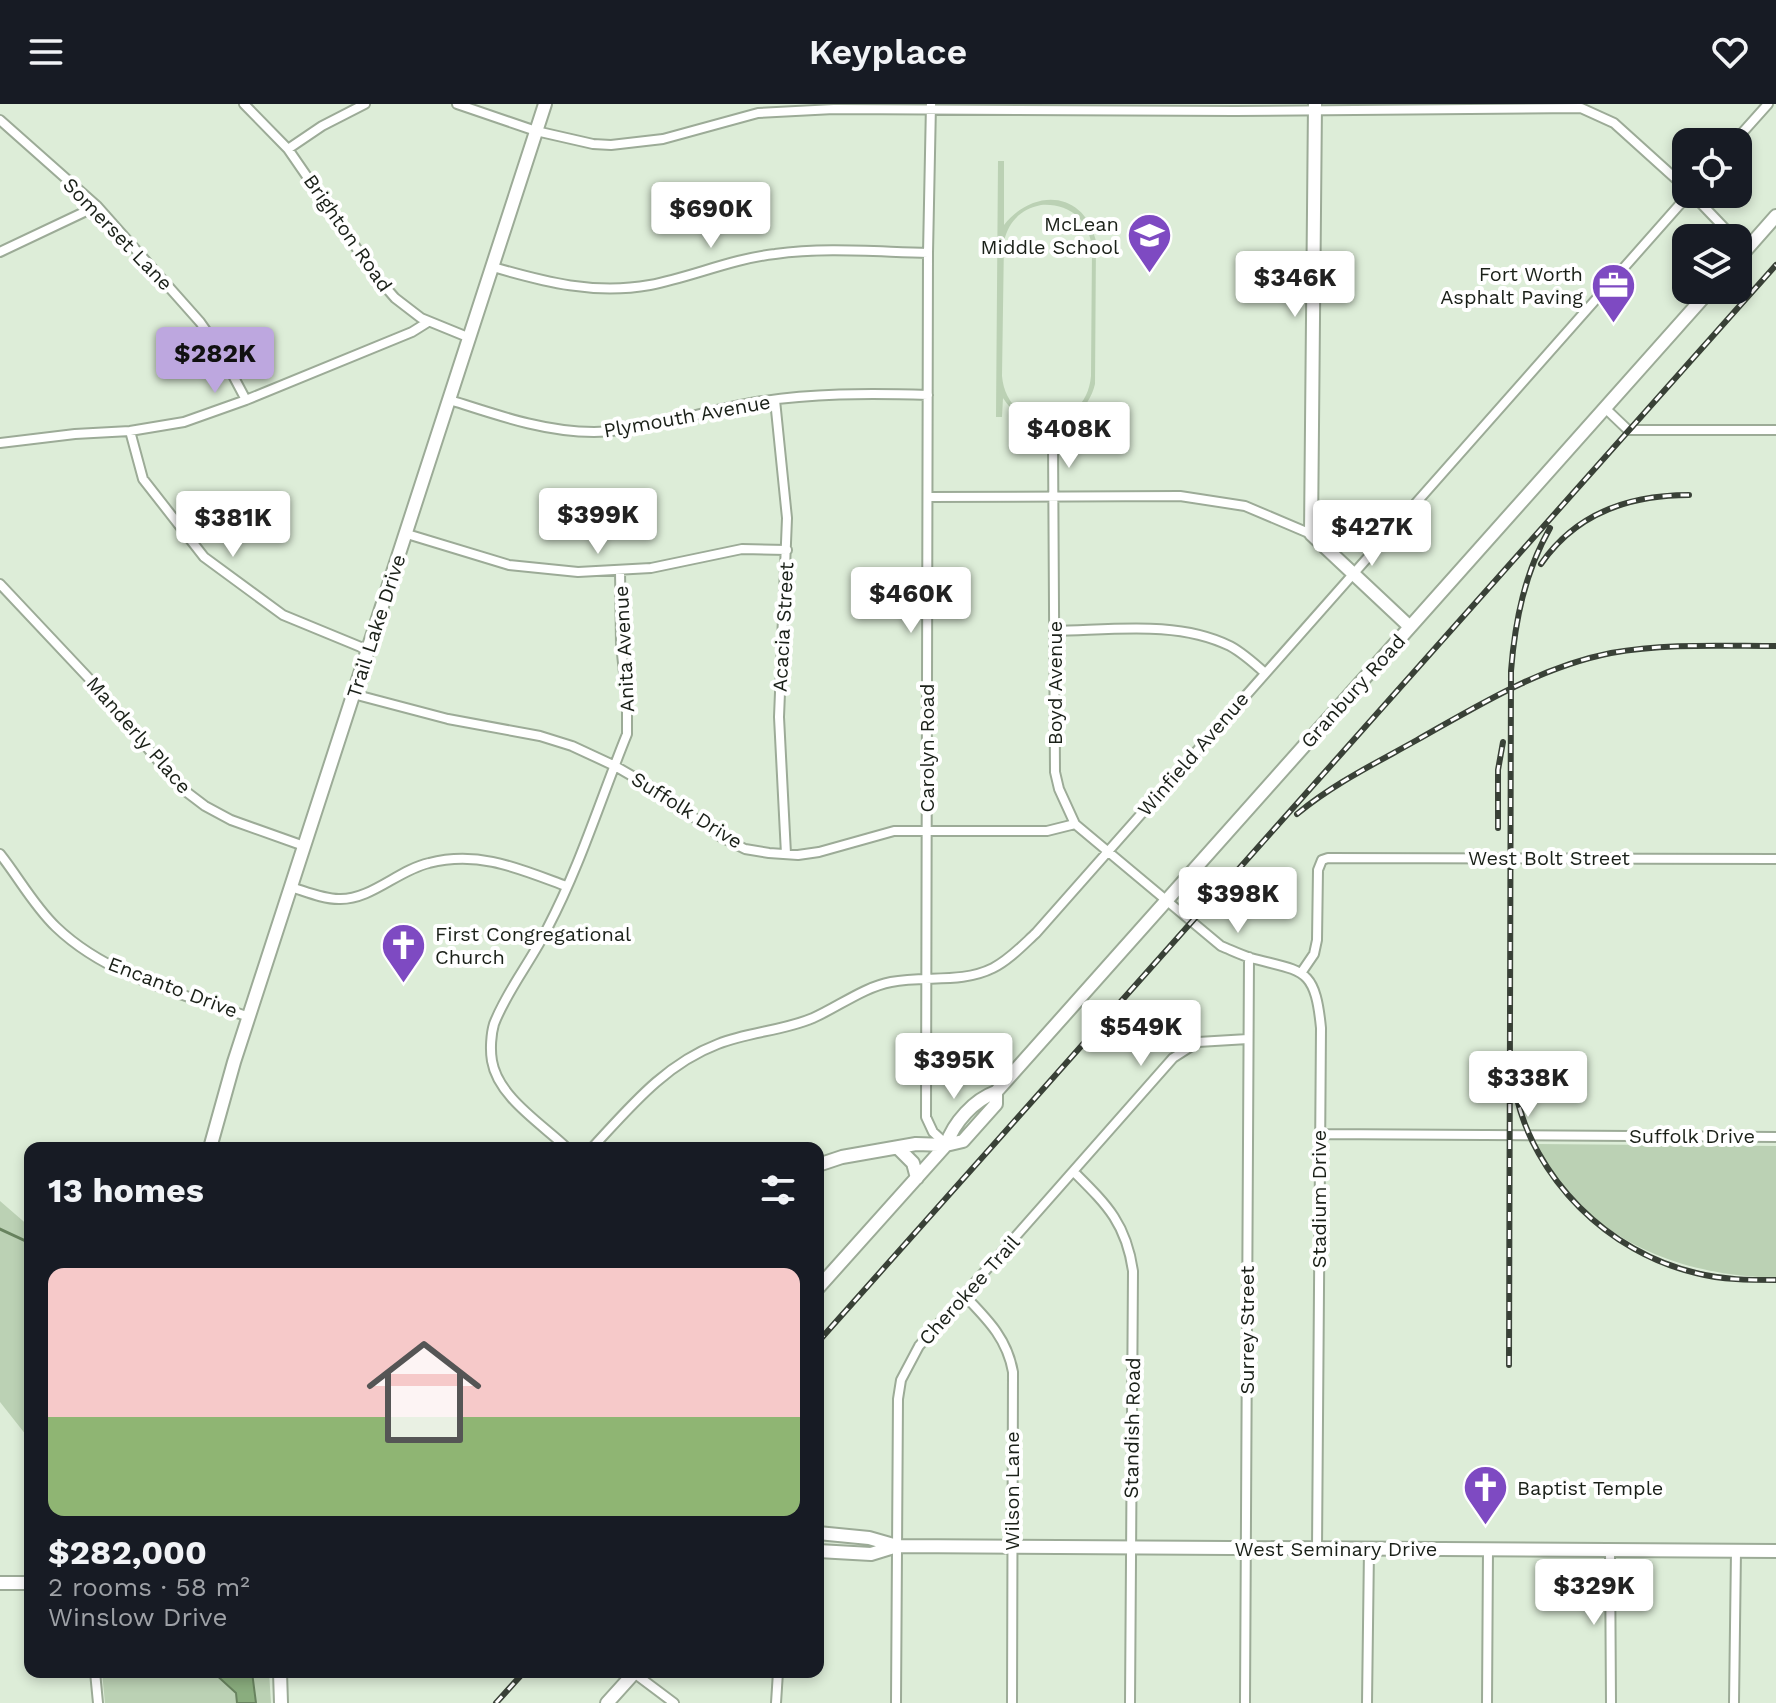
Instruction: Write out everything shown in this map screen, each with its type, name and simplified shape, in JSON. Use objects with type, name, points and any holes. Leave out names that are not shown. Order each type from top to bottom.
[{"type":"street","name":"Brighton Road","points":[[244,104],[288,149],[375,275],[406,307],[428,322],[470,338]]},
{"type":"street","points":[[288,149],[365,104]]},
{"type":"street","points":[[457,104],[536,131],[593,144],[631,144],[663,139],[758,113],[834,109],[1581,108],[1614,123],[1672,175]]},
{"type":"street","name":"Trail Lake Drive","points":[[212,1142],[249,1017],[545,104]]},
{"type":"street","points":[[1747,128],[1768,104]]},
{"type":"street","points":[[1311,534],[1315,107]]},
{"type":"street","name":"Carolyn Road","points":[[931,108],[926,1117],[933,1132],[946,1145]]},
{"type":"street","name":"Somerset Lane","points":[[0,120],[97,206],[200,322],[219,349],[246,400]]},
{"type":"street","points":[[0,252],[97,206]]},
{"type":"street","name":"Winfield Avenue","points":[[598,1142],[643,1094],[681,1061],[721,1042],[811,1019],[889,982],[974,975],[995,967],[1036,933],[1678,208]]},
{"type":"street","points":[[1703,208],[1718,224]]},
{"type":"street","points":[[1752,236],[1776,216]]},
{"type":"street","points":[[493,267],[565,286],[609,289],[651,284],[738,259],[779,253],[928,253]]},
{"type":"street","name":"Granbury Road","points":[[824,1281],[946,1145],[951,1130],[982,1097],[996,1092],[1698,304]]},
{"type":"street","points":[[0,443],[59,435],[130,431],[184,422],[412,332],[428,322]]},
{"type":"street","name":"Plymouth Avenue","points":[[450,400],[525,423],[558,430],[594,432],[634,428],[775,400],[840,394],[928,395]]},
{"type":"street","name":"Acacia Street","points":[[775,400],[785,485],[787,550],[779,717],[786,854]]},
{"type":"street","points":[[1605,408],[1628,430],[1776,430]]},
{"type":"street","points":[[130,431],[143,479],[204,557],[283,615],[368,650]]},
{"type":"street","name":"Boyd Avenue","points":[[1053,443],[1055,772],[1075,824]]},
{"type":"street","points":[[928,497],[1180,496],[1224,501],[1263,512],[1311,534],[1410,627]]},
{"type":"street","points":[[407,534],[509,565],[578,572],[651,568],[742,549],[787,550]]},
{"type":"street","name":"Anita Avenue","points":[[561,1142],[501,1083],[492,1061],[494,1025],[548,927],[627,734],[620,570]]},
{"type":"street","name":"Manderly Place","points":[[0,584],[96,686],[180,787],[231,820],[304,846]]},
{"type":"street","points":[[1055,631],[1166,629],[1210,638],[1228,646],[1265,673]]},
{"type":"street","name":"Suffolk Drive","points":[[353,694],[572,746],[653,788],[721,837],[745,849],[786,854],[819,852],[894,831],[1047,831],[1075,824]]},
{"type":"street","points":[[1075,824],[1221,946],[1301,973]]},
{"type":"street","name":"Encanto Drive","points":[[0,854],[38,907],[57,928],[83,948],[138,978],[249,1017]]},
{"type":"street","points":[[291,887],[327,898],[351,898],[419,866],[467,858],[506,864],[566,886]]},
{"type":"street","name":"West Bolt Street","points":[[1301,973],[1314,954],[1318,870],[1322,860],[1776,859]]},
{"type":"street","name":"Surrey Street","points":[[1245,1703],[1249,957]]},
{"type":"street","name":"Stadium Drive","points":[[1301,973],[1316,993],[1320,1009],[1317,1549]]},
{"type":"street","name":"Cherokee Trail","points":[[896,1703],[898,1399],[908,1362],[1151,1081],[1189,1046],[1211,1040],[1248,1039]]},
{"type":"street","name":"Suffolk Drive","points":[[1319,1134],[1776,1137]]},
{"type":"street","points":[[824,1163],[916,1144],[946,1145]]},
{"type":"street","points":[[899,1149],[913,1163],[917,1178]]},
{"type":"street","name":"Standish Road","points":[[1074,1172],[1117,1218],[1129,1246],[1133,1271],[1130,1703]]},
{"type":"street","name":"Wilson Lane","points":[[964,1295],[995,1326],[1010,1358],[1013,1388],[1012,1703]]},
{"type":"street","name":"West Seminary Drive","points":[[824,1534],[869,1538],[897,1546],[1776,1551]]},
{"type":"street","name":"West Seminary Drive","points":[[824,1552],[871,1554],[897,1546]]},
{"type":"street","points":[[1367,1703],[1369,1549]]},
{"type":"street","points":[[1487,1703],[1488,1549]]},
{"type":"street","points":[[1610,1550],[1611,1703]]},
{"type":"street","points":[[1734,1703],[1736,1550]]},
{"type":"street","points":[[824,1560],[850,1554]]},
{"type":"street","points":[[0,1583],[24,1583]]},
{"type":"street","points":[[96,1678],[98,1703]]},
{"type":"street","points":[[280,1678],[281,1703]]},
{"type":"street","points":[[607,1703],[630,1678]]},
{"type":"street","points":[[643,1678],[674,1703]]},
{"type":"street","points":[[776,1703],[778,1678]]},
{"type":"shaded area","points":[[998,161],[1004,161],[1004,225],[1016,213],[1043,200],[1069,204],[1081,212],[1090,224],[1096,241],[1095,384],[1080,411],[1068,419],[1040,423],[1026,419],[1003,398],[1002,417],[996,417]],"holes":[[[1041,205],[1051,205],[1076,215],[1090,239],[1091,376],[1086,395],[1076,409],[1062,417],[1046,420],[1031,417],[1017,409],[1007,395],[1002,376],[1004,241],[1009,228],[1022,213]]]},
{"type":"shaded area","points":[[1536,1144],[1776,1146],[1776,1278],[1703,1269],[1636,1246],[1580,1205],[1556,1177]]},
{"type":"shaded area","points":[[0,1201],[24,1222],[24,1432],[0,1402]]},
{"type":"shaded area","points":[[103,1678],[269,1678],[271,1703],[105,1703]]},
{"type":"shaded area","points":[[220,1678],[253,1678],[256,1703],[237,1703],[236,1693]]},
{"type":"waterway","points":[[0,1229],[24,1240]]},
{"type":"railway","points":[[824,1335],[1776,265]]},
{"type":"railway","points":[[1541,564],[1570,532],[1606,510],[1645,499],[1689,495]]},
{"type":"railway","points":[[1509,1365],[1511,671],[1523,597],[1534,562],[1550,528]]},
{"type":"railway","points":[[1297,814],[1340,783],[1463,714],[1559,668],[1611,653],[1652,648],[1776,646]]},
{"type":"railway","points":[[1498,828],[1498,770],[1503,742]]},
{"type":"railway","points":[[1515,1090],[1524,1123],[1557,1182],[1605,1230],[1664,1263],[1696,1273],[1746,1280],[1776,1280]]},
{"type":"railway","points":[[496,1703],[519,1678]]},
{"type":"place","name":"McLean Middle School","points":[[1150,274]]},
{"type":"place","name":"Fort Worth Asphalt Paving","points":[[1614,324]]},
{"type":"place","name":"First Congregational Church","points":[[404,984]]},
{"type":"place","name":"Baptist Temple","points":[[1486,1527]]}]
